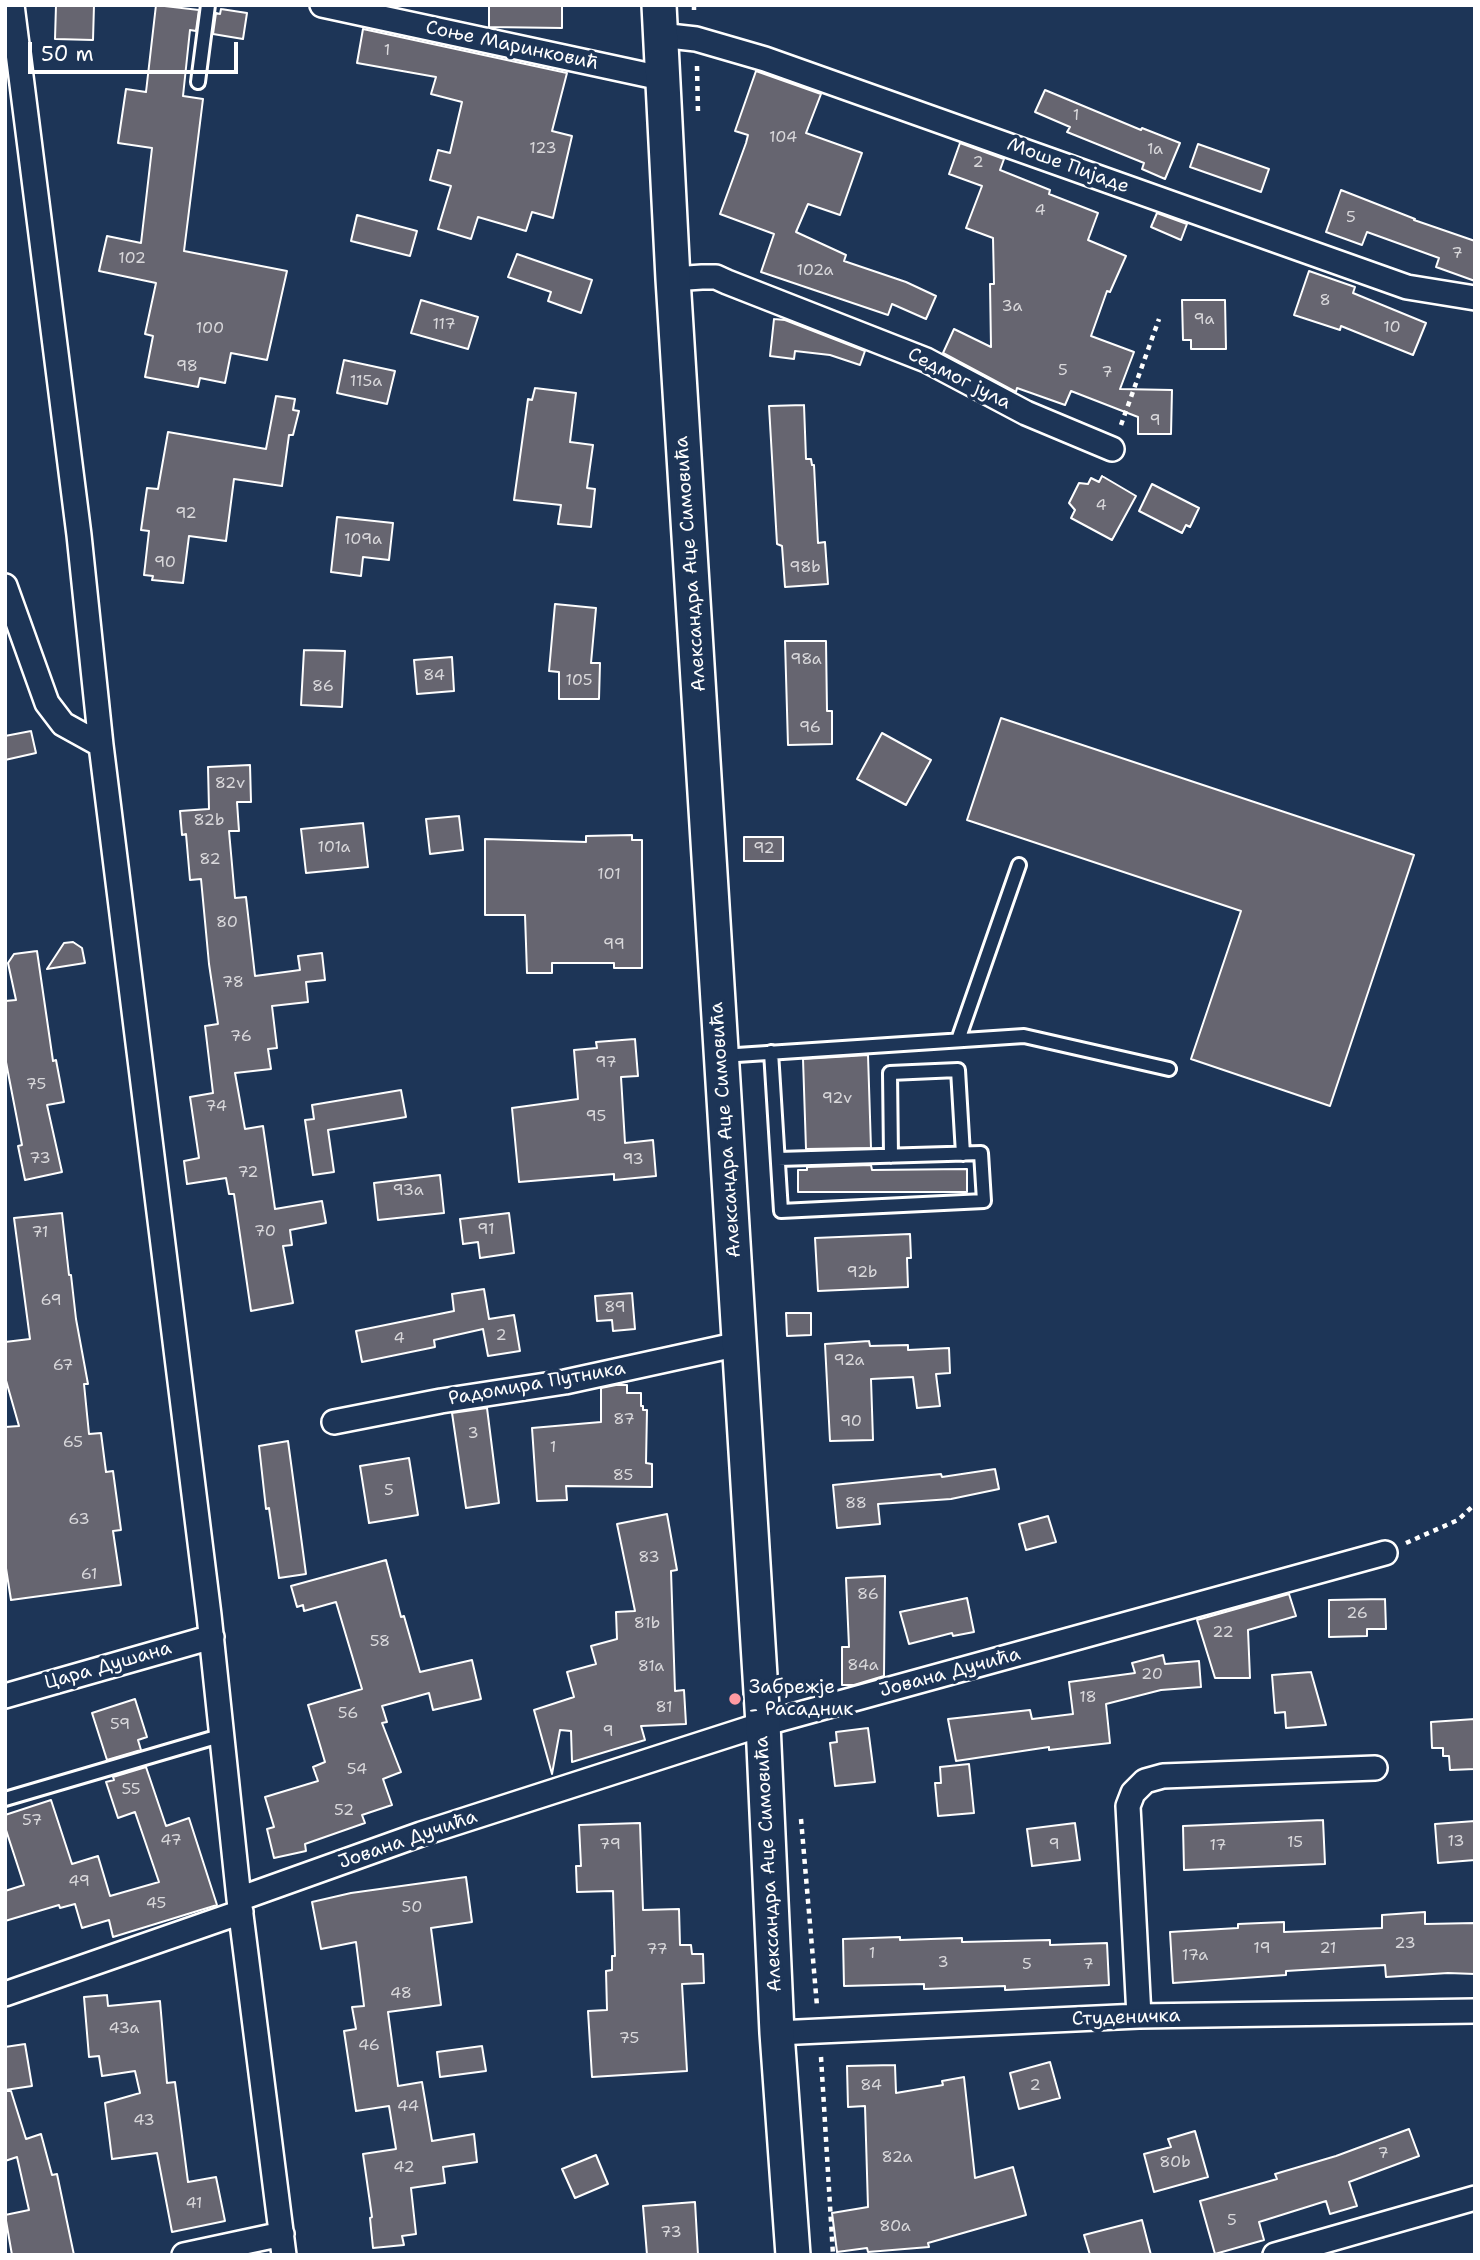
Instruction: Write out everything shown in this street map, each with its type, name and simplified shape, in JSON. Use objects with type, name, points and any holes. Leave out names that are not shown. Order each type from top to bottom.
[{"type":"street","points":[[12,5],[79,535],[101,745],[212,1637],[240,1906],[283,2244],[184,2255]]},
{"type":"street","name":"Соње Маринковић","points":[[322,5],[661,78]]},
{"type":"street","name":"Александра Аце Симовића","points":[[659,20],[763,1724],[777,2033],[793,2255]]},
{"type":"street","name":"Моше Пијаде","points":[[659,20],[696,39],[765,59],[1407,287],[1475,299]]},
{"type":"street","name":"Седмог јула","points":[[673,279],[716,278],[740,286],[926,360],[1026,413],[1112,449]]},
{"type":"street","points":[[5,586],[47,703],[63,724],[101,745]]},
{"type":"street","name":"Радомира Путника","points":[[334,1422],[441,1401],[565,1382],[739,1343]]},
{"type":"street","name":"Јована Дучића","points":[[5,1994],[240,1906],[421,1834],[763,1724],[1385,1553]]},
{"type":"street","name":"Цара Душана","points":[[5,1696],[212,1637]]},
{"type":"street","points":[[1139,2016],[1128,1806],[1133,1793],[1145,1781],[1163,1776],[1375,1768]]},
{"type":"street","name":"Студеничка","points":[[777,2033],[1139,2016],[1475,2011]]},
{"type":"street","points":[[1275,2255],[1475,2198]]},
{"type":"lane","points":[[198,82],[208,5]]},
{"type":"lane","points":[[958,1040],[1019,865]]},
{"type":"lane","points":[[722,1056],[1024,1036],[1169,1069]]},
{"type":"lane","points":[[771,1052],[781,1211],[984,1200],[981,1153],[778,1159]]},
{"type":"lane","points":[[891,1156],[890,1073],[958,1070],[963,1154]]},
{"type":"lane","points":[[5,1799],[223,1735]]},
{"type":"path","points":[[1112,449],[1159,318]]},
{"type":"path","points":[[1385,1553],[1458,1520],[1475,1504]]},
{"type":"building","points":[[56,5],[94,5],[93,40],[55,39]]},
{"type":"building","points":[[156,5],[199,10],[196,31],[190,30],[183,96],[203,99],[184,251],[287,271],[267,360],[231,353],[225,383],[200,378],[198,387],[145,377],[153,336],[145,334],[156,283],[99,271],[107,236],[141,243],[152,148],[118,143],[126,89],[146,92]]},
{"type":"building","points":[[489,5],[562,5],[562,28],[489,27]]},
{"type":"building","points":[[221,9],[247,13],[243,39],[213,34],[216,13],[220,14]]},
{"type":"building","points":[[363,29],[567,73],[552,131],[572,136],[553,218],[532,212],[526,231],[478,217],[471,239],[438,229],[451,186],[430,180],[438,150],[450,153],[462,102],[431,94],[436,77],[357,63]]},
{"type":"building","points":[[756,71],[821,94],[806,133],[862,153],[840,215],[808,204],[796,232],[846,255],[844,261],[906,282],[936,296],[926,319],[892,304],[888,315],[761,272],[774,234],[720,214],[746,143],[748,135],[735,131]]},
{"type":"building","points":[[1045,90],[1141,130],[1142,128],[1180,143],[1165,179],[1142,169],[1144,163],[1067,132],[1070,127],[1035,112]]},
{"type":"building","points":[[960,143],[1004,159],[1000,170],[1050,190],[1049,194],[1098,213],[1088,240],[1126,256],[1110,292],[1107,291],[1091,336],[1134,352],[1120,389],[1172,390],[1171,434],[1138,434],[1138,417],[1071,391],[1065,405],[1017,388],[1016,392],[943,353],[954,329],[991,347],[990,284],[994,284],[993,238],[966,228],[982,186],[949,174]]},
{"type":"building","points":[[1198,144],[1269,169],[1261,192],[1190,167]]},
{"type":"building","points":[[1341,190],[1475,241],[1475,281],[1436,267],[1439,258],[1367,232],[1362,245],[1326,232]]},
{"type":"building","points":[[1157,213],[1187,224],[1181,240],[1151,227]]},
{"type":"building","points":[[357,215],[417,231],[410,256],[351,241]]},
{"type":"building","points":[[517,254],[592,280],[581,313],[548,301],[551,292],[508,277]]},
{"type":"building","points":[[1309,271],[1355,287],[1353,293],[1426,323],[1413,355],[1341,326],[1340,330],[1294,315]]},
{"type":"building","points":[[421,300],[478,317],[468,349],[411,333]]},
{"type":"building","points":[[1182,300],[1225,300],[1226,349],[1191,349],[1191,340],[1183,340]]},
{"type":"building","points":[[774,319],[785,320],[865,351],[860,365],[830,355],[795,351],[794,359],[770,356]]},
{"type":"building","points":[[344,360],[395,371],[387,404],[337,393]]},
{"type":"building","points":[[535,388],[576,393],[570,442],[593,445],[587,488],[595,489],[591,527],[558,524],[561,505],[514,500],[528,399],[532,400]]},
{"type":"building","points":[[276,396],[295,399],[293,410],[299,411],[293,435],[289,435],[282,486],[234,479],[226,541],[189,536],[183,583],[152,580],[153,576],[144,575],[149,531],[141,530],[147,488],[158,489],[168,432],[266,449]]},
{"type":"building","points":[[804,405],[806,459],[811,459],[814,465],[818,543],[825,542],[828,584],[785,587],[782,546],[777,544],[769,406]]},
{"type":"building","points":[[1102,476],[1136,496],[1112,540],[1071,518],[1075,510],[1069,503],[1079,483],[1088,484],[1091,478],[1099,482]]},
{"type":"building","points":[[1152,484],[1199,508],[1190,527],[1186,525],[1182,533],[1139,511]]},
{"type":"building","points":[[337,517],[393,523],[389,560],[363,557],[361,576],[331,572]]},
{"type":"building","points":[[555,604],[596,608],[591,663],[600,663],[599,699],[559,699],[559,672],[549,671]]},
{"type":"building","points":[[785,641],[826,641],[827,711],[832,711],[832,744],[788,745]]},
{"type":"building","points":[[304,650],[345,651],[342,707],[301,705]]},
{"type":"building","points":[[452,657],[454,691],[417,694],[414,660]]},
{"type":"building","points":[[1001,718],[1414,855],[1330,1106],[1191,1059],[1241,911],[967,820]]},
{"type":"building","points":[[31,731],[36,753],[5,760],[5,736]]},
{"type":"building","points":[[882,733],[931,760],[906,805],[857,779]]},
{"type":"building","points":[[250,765],[251,802],[237,802],[239,831],[229,831],[235,898],[246,897],[255,976],[300,970],[298,956],[322,953],[325,980],[306,982],[308,1002],[272,1006],[277,1048],[268,1049],[271,1069],[235,1073],[245,1129],[263,1126],[275,1209],[322,1201],[326,1223],[290,1230],[292,1245],[283,1246],[293,1303],[251,1311],[234,1194],[229,1194],[226,1178],[187,1184],[184,1161],[199,1158],[190,1097],[213,1093],[205,1026],[218,1024],[201,879],[190,880],[186,834],[182,835],[180,811],[209,809],[208,767]]},
{"type":"building","points":[[459,816],[463,850],[430,854],[426,819]]},
{"type":"building","points":[[363,823],[368,867],[306,873],[301,829]]},
{"type":"building","points":[[632,835],[632,840],[642,840],[642,968],[614,968],[614,963],[552,963],[552,973],[527,973],[525,915],[485,915],[485,839],[586,842],[586,836]]},
{"type":"building","points":[[744,837],[783,837],[783,861],[744,861]]},
{"type":"building","points":[[73,942],[82,948],[85,963],[47,969],[64,943]]},
{"type":"building","points":[[37,951],[53,1061],[56,1060],[64,1102],[47,1105],[62,1172],[25,1180],[18,1146],[22,1145],[5,1057],[5,1001],[16,1000],[8,963],[14,954]]},
{"type":"building","points":[[635,1039],[638,1076],[621,1077],[625,1143],[653,1140],[656,1176],[614,1180],[614,1174],[519,1182],[512,1108],[578,1099],[574,1050],[597,1048],[596,1042]]},
{"type":"building","points":[[868,1055],[871,1148],[806,1149],[803,1059]]},
{"type":"building","points":[[401,1090],[406,1117],[328,1130],[334,1172],[313,1175],[305,1120],[314,1119],[312,1105]]},
{"type":"building","points":[[871,1165],[872,1170],[967,1169],[967,1192],[798,1192],[798,1170],[807,1170],[807,1167]]},
{"type":"building","points":[[440,1175],[444,1213],[378,1220],[374,1183]]},
{"type":"building","points":[[62,1213],[69,1275],[88,1384],[84,1384],[89,1434],[101,1433],[106,1472],[113,1471],[121,1530],[113,1531],[121,1585],[11,1600],[5,1562],[5,1427],[19,1426],[5,1377],[5,1342],[30,1339],[14,1218]]},
{"type":"building","points":[[509,1213],[514,1253],[480,1258],[478,1242],[463,1244],[460,1219]]},
{"type":"building","points":[[910,1234],[908,1287],[818,1291],[815,1238]]},
{"type":"building","points":[[484,1289],[489,1319],[514,1315],[520,1351],[488,1356],[483,1329],[434,1340],[435,1347],[362,1362],[356,1331],[454,1311],[452,1294]]},
{"type":"building","points":[[632,1293],[635,1329],[613,1331],[612,1320],[597,1321],[595,1296]]},
{"type":"building","points":[[786,1313],[811,1313],[811,1335],[787,1336]]},
{"type":"building","points":[[869,1341],[870,1346],[908,1345],[908,1350],[949,1348],[950,1373],[936,1374],[940,1406],[917,1408],[913,1377],[871,1379],[873,1440],[830,1441],[825,1344]]},
{"type":"building","points":[[627,1385],[627,1393],[641,1393],[641,1406],[643,1410],[647,1410],[646,1463],[652,1464],[652,1487],[566,1486],[567,1500],[537,1501],[532,1428],[601,1422],[601,1388]]},
{"type":"building","points":[[487,1408],[499,1503],[466,1508],[452,1413]]},
{"type":"building","points":[[288,1441],[306,1574],[279,1578],[269,1508],[266,1509],[259,1446]]},
{"type":"building","points":[[409,1458],[418,1515],[369,1523],[360,1466]]},
{"type":"building","points":[[995,1469],[999,1489],[951,1499],[878,1504],[880,1524],[837,1528],[833,1485],[941,1474],[942,1477]]},
{"type":"building","points":[[667,1514],[677,1570],[671,1571],[675,1691],[684,1690],[686,1724],[641,1726],[645,1740],[572,1762],[571,1731],[560,1730],[552,1774],[534,1710],[574,1697],[567,1672],[596,1664],[591,1646],[617,1639],[616,1612],[635,1611],[617,1524]]},
{"type":"building","points":[[1048,1516],[1056,1542],[1026,1550],[1019,1524]]},
{"type":"building","points":[[386,1560],[401,1617],[404,1616],[420,1672],[472,1660],[481,1699],[433,1710],[429,1693],[382,1706],[387,1722],[382,1723],[401,1772],[383,1779],[392,1805],[362,1815],[365,1823],[305,1844],[306,1851],[274,1858],[267,1829],[274,1827],[265,1797],[318,1781],[313,1767],[325,1762],[308,1705],[362,1689],[336,1602],[304,1611],[303,1605],[297,1607],[291,1586]]},
{"type":"building","points":[[885,1576],[884,1676],[854,1685],[842,1685],[842,1647],[849,1647],[846,1578]]},
{"type":"building","points":[[1289,1594],[1296,1616],[1248,1630],[1250,1678],[1215,1678],[1197,1620]]},
{"type":"building","points":[[967,1598],[974,1632],[953,1636],[952,1633],[909,1644],[900,1612]]},
{"type":"building","points":[[1385,1599],[1386,1629],[1367,1629],[1367,1636],[1329,1637],[1329,1600]]},
{"type":"building","points":[[1163,1655],[1165,1664],[1199,1661],[1201,1687],[1161,1690],[1106,1704],[1110,1743],[1049,1750],[1049,1747],[956,1761],[948,1719],[1030,1710],[1032,1719],[1073,1714],[1069,1682],[1135,1673],[1132,1663]]},
{"type":"building","points":[[1311,1672],[1326,1725],[1286,1728],[1285,1712],[1275,1713],[1272,1675]]},
{"type":"building","points":[[135,1699],[147,1737],[138,1740],[141,1750],[107,1760],[92,1713]]},
{"type":"building","points":[[1475,1719],[1475,1769],[1450,1770],[1449,1756],[1443,1756],[1443,1748],[1432,1748],[1431,1722]]},
{"type":"building","points":[[868,1728],[875,1782],[835,1786],[830,1743],[837,1742],[836,1732]]},
{"type":"building","points":[[969,1764],[974,1813],[938,1816],[935,1783],[941,1783],[940,1767]]},
{"type":"building","points":[[146,1767],[166,1826],[189,1818],[217,1905],[113,1937],[109,1920],[82,1928],[75,1904],[60,1908],[59,1905],[5,1921],[5,1891],[24,1885],[5,1827],[5,1815],[51,1800],[72,1864],[98,1856],[110,1896],[159,1882],[135,1812],[118,1818],[106,1782],[114,1780],[113,1777]]},
{"type":"building","points":[[1323,1820],[1325,1864],[1184,1870],[1183,1826]]},
{"type":"building","points":[[1475,1821],[1475,1860],[1438,1863],[1435,1824]]},
{"type":"building","points":[[640,1823],[643,1910],[679,1909],[680,1945],[691,1945],[692,1954],[703,1954],[704,1983],[682,1984],[687,2071],[592,2077],[588,2011],[607,2010],[606,1971],[612,1970],[612,1956],[615,1956],[613,1891],[577,1892],[576,1866],[581,1866],[579,1825]]},
{"type":"building","points":[[1075,1823],[1080,1860],[1032,1866],[1027,1829]]},
{"type":"building","points":[[466,1877],[472,1922],[431,1928],[441,2005],[388,2012],[398,2086],[422,2082],[432,2141],[474,2134],[477,2162],[443,2167],[445,2183],[411,2188],[416,2234],[402,2236],[404,2245],[373,2248],[372,2217],[363,2154],[396,2149],[389,2106],[356,2111],[344,2031],[356,2029],[352,2007],[364,2006],[356,1942],[321,1949],[312,1902],[351,1893]]},
{"type":"building","points":[[1425,1912],[1425,1924],[1475,1923],[1475,1974],[1386,1977],[1385,1965],[1286,1971],[1286,1975],[1173,1983],[1170,1932],[1284,1922],[1284,1932],[1382,1928],[1382,1915]]},
{"type":"building","points":[[900,1937],[900,1940],[962,1938],[962,1942],[1050,1940],[1050,1945],[1107,1943],[1109,1985],[1005,1990],[1005,1986],[924,1989],[924,1984],[844,1986],[843,1939]]},
{"type":"building","points":[[107,1995],[108,2006],[160,2001],[167,2083],[175,2082],[188,2182],[216,2177],[225,2221],[172,2232],[157,2153],[112,2159],[105,2103],[140,2093],[135,2071],[102,2076],[99,2056],[89,2057],[84,1997]]},
{"type":"building","points":[[25,2044],[32,2086],[5,2090],[5,2047]]},
{"type":"building","points":[[482,2046],[486,2071],[440,2077],[437,2052]]},
{"type":"building","points":[[1050,2062],[1060,2098],[1019,2109],[1010,2073]]},
{"type":"building","points":[[895,2065],[896,2093],[943,2085],[942,2081],[964,2077],[975,2178],[1013,2167],[1026,2215],[928,2243],[929,2247],[868,2252],[867,2248],[837,2252],[832,2213],[868,2207],[865,2106],[848,2107],[847,2066]]},
{"type":"building","points":[[5,2091],[11,2091],[26,2139],[41,2134],[52,2175],[57,2174],[74,2255],[12,2255],[5,2215],[29,2210],[17,2157],[5,2161]]},
{"type":"building","points":[[1409,2129],[1419,2156],[1349,2182],[1357,2206],[1330,2214],[1326,2201],[1259,2222],[1264,2240],[1215,2254],[1200,2201],[1277,2179],[1275,2174],[1336,2156]]},
{"type":"building","points":[[1195,2131],[1208,2177],[1154,2192],[1144,2154],[1171,2147],[1168,2139]]},
{"type":"building","points":[[596,2155],[608,2184],[575,2198],[562,2169]]},
{"type":"building","points":[[695,2202],[698,2255],[647,2255],[643,2206]]},
{"type":"building","points":[[1142,2220],[1151,2255],[1090,2255],[1084,2235]]},
{"type":"place","name":"Забрежје - Расадник","points":[[735,1699]]}]
